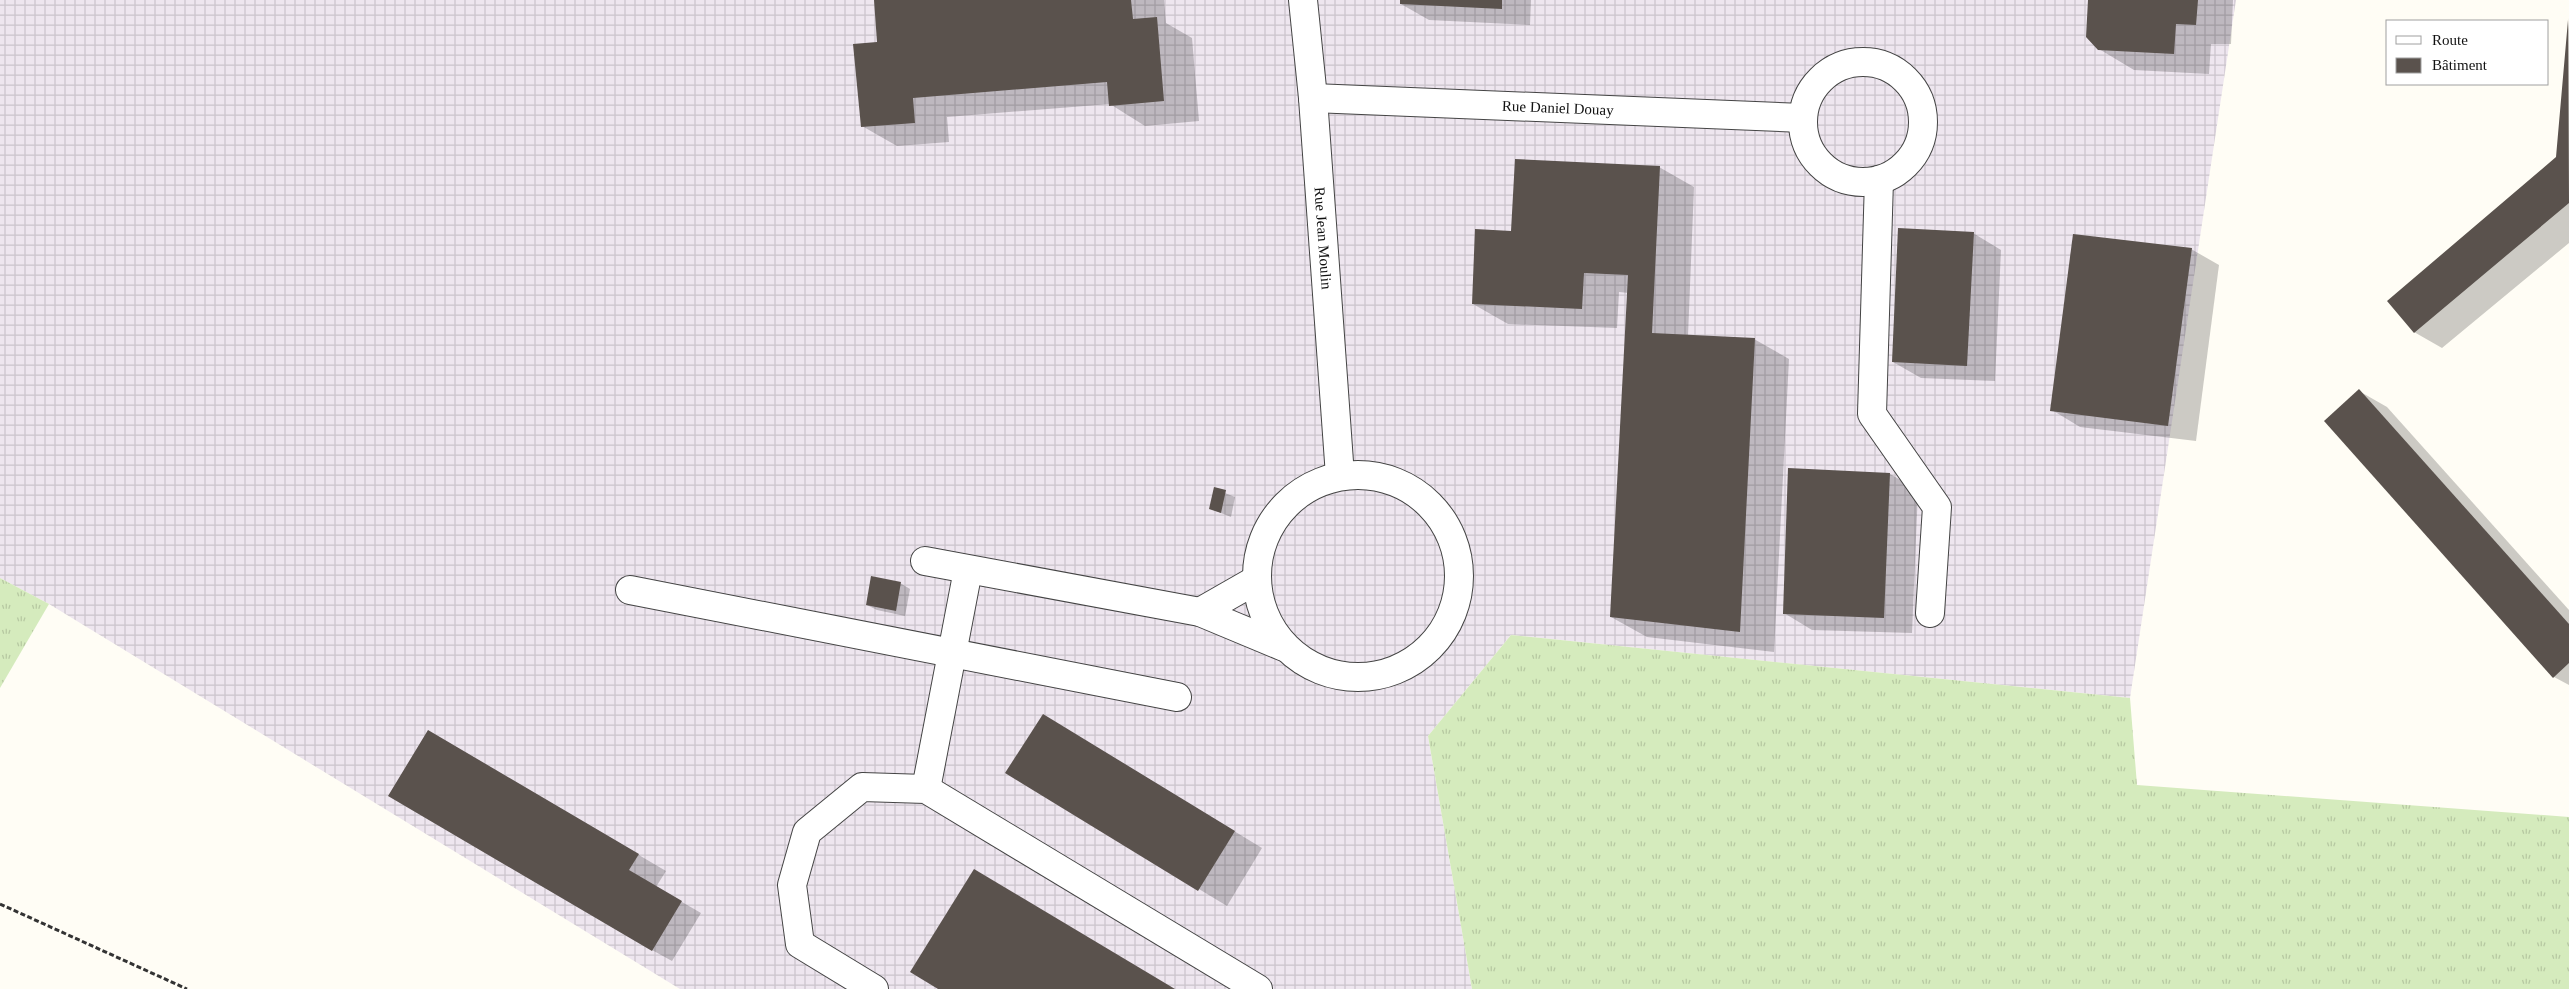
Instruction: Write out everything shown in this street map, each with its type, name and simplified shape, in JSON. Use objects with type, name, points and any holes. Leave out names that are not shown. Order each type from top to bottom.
[{"type":"street","name":"Rue Jean Moulin","points":[[1303,0],[1313,98],[1340,476]]},
{"type":"street","points":[[1854,62],[1875,63],[1894,70],[1909,83],[1920,102],[1923,122],[1920,142],[1910,159],[1896,172],[1879,180],[1860,182],[1841,178],[1825,168],[1812,155],[1805,137],[1803,118],[1807,98],[1818,81],[1835,69],[1854,62]]},
{"type":"street","name":"Rue Daniel Douay","points":[[1313,98],[1803,118]]},
{"type":"street","points":[[1879,180],[1872,414],[1937,507],[1930,613]]},
{"type":"street","points":[[1372,475],[1403,485],[1429,504],[1449,530],[1458,560],[1459,592],[1448,623],[1429,649],[1403,667],[1372,677],[1332,674],[1310,666],[1284,646],[1269,627],[1263,612],[1256,580],[1259,551],[1270,524],[1288,502],[1312,485],[1340,476],[1372,475]]},
{"type":"street","points":[[925,562],[1200,612],[1284,646]]},
{"type":"street","points":[[926,789],[968,570]]},
{"type":"street","points":[[1200,612],[1256,580]]},
{"type":"street","points":[[630,590],[1177,697]]},
{"type":"street","points":[[874,989],[800,944],[792,885],[808,832],[862,788],[926,789],[1258,989]]},
{"type":"path","points":[[0,904],[187,989]]},
{"type":"shaded area","points":[[0,0],[2236,0],[2130,698],[1511,635],[1428,736],[1472,989],[680,989],[49,604],[0,578]]},
{"type":"green space","points":[[0,578],[49,604],[0,688]]},
{"type":"green space","points":[[1511,635],[2130,698],[2137,785],[2569,817],[2569,989],[1472,989],[1428,736]]},
{"type":"building","points":[[874,0],[1131,0],[1133,19],[1157,17],[1164,101],[1109,106],[1107,82],[913,98],[915,123],[861,127],[853,44],[877,42]]},
{"type":"building","points":[[1400,0],[1502,0],[1502,9],[1400,4]]},
{"type":"building","points":[[2088,0],[2198,0],[2196,25],[2176,24],[2174,54],[2098,50],[2086,37]]},
{"type":"building","points":[[2568,20],[2569,203],[2414,333],[2387,301],[2556,157]]},
{"type":"building","points":[[1515,159],[1660,166],[1652,333],[1755,338],[1740,632],[1610,617],[1628,275],[1584,273],[1582,309],[1472,304],[1475,229],[1511,231]]},
{"type":"building","points":[[1898,228],[1974,232],[1967,366],[1892,362]]},
{"type":"building","points":[[2073,234],[2192,248],[2168,426],[2050,411]]},
{"type":"building","points":[[2359,389],[2569,624],[2569,663],[2553,678],[2324,421]]},
{"type":"building","points":[[1788,468],[1890,473],[1884,618],[1783,614]]},
{"type":"building","points":[[1214,487],[1226,490],[1221,513],[1209,509]]},
{"type":"building","points":[[871,576],[901,582],[896,611],[866,605]]},
{"type":"building","points":[[1043,714],[1235,831],[1198,891],[1005,773]]},
{"type":"building","points":[[428,730],[639,854],[629,870],[682,901],[652,951],[388,796]]},
{"type":"building","points":[[974,869],[1175,989],[938,989],[910,972]]}]
